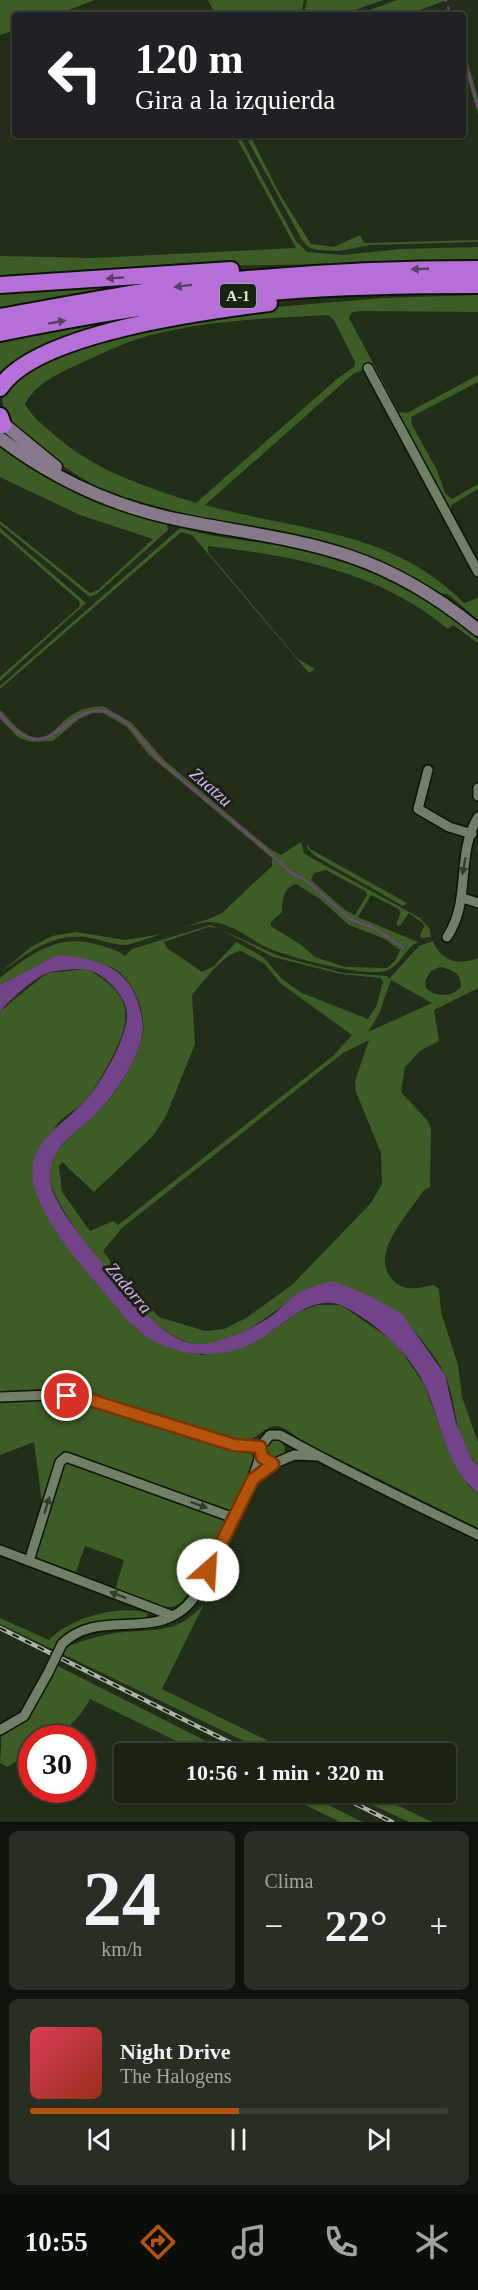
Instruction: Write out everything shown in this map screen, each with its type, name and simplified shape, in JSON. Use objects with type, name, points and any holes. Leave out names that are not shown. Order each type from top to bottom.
[{"type":"highway","points":[[0,285],[257,269],[301,268],[337,272]]},
{"type":"highway","name":"A-1","points":[[0,317],[144,292],[337,272],[478,269]]},
{"type":"highway","points":[[2,382],[18,369],[67,347],[149,321],[305,299],[442,285]]},
{"type":"highway","name":"A-1","points":[[0,333],[128,309],[220,297],[360,286],[478,285]]},
{"type":"street","points":[[368,368],[478,572]]},
{"type":"street","points":[[1,425],[76,481],[131,507],[182,521],[293,541],[350,556],[415,586],[475,625]]},
{"type":"street","points":[[428,770],[418,809],[448,827],[472,834]]},
{"type":"street","points":[[478,788],[478,796]]},
{"type":"street","points":[[447,937],[454,926],[463,898],[462,867],[478,817]]},
{"type":"street","points":[[463,898],[478,903]]},
{"type":"street","points":[[0,1397],[50,1395],[84,1398],[234,1445],[261,1450]]},
{"type":"street","points":[[0,1730],[24,1716],[62,1644],[75,1634],[97,1626],[150,1623],[173,1616],[193,1599],[253,1479],[261,1450],[270,1435],[280,1435],[289,1442],[478,1536]]},
{"type":"street","points":[[286,1459],[290,1451],[289,1442]]},
{"type":"street","points":[[261,1450],[265,1460],[273,1464]]},
{"type":"street","points":[[253,1479],[273,1464],[294,1455],[317,1455]]},
{"type":"street","points":[[29,1561],[60,1462],[66,1457],[234,1518]]},
{"type":"street","points":[[0,1550],[173,1616]]},
{"type":"green space","points":[[0,0],[95,0],[63,12],[12,12],[12,31],[0,35]]},
{"type":"green space","points":[[208,0],[304,0],[302,12],[214,12]]},
{"type":"green space","points":[[307,0],[383,0],[349,12],[305,12]]},
{"type":"green space","points":[[397,0],[447,0],[414,12],[364,12]]},
{"type":"green space","points":[[466,56],[478,98],[478,114],[466,73]]},
{"type":"green space","points":[[237,138],[241,138],[296,241],[307,252],[342,255],[401,249],[478,247],[478,262],[202,266],[0,280],[0,256],[94,258],[296,248]]},
{"type":"green space","points":[[247,138],[252,138],[279,193],[311,244],[334,247],[360,235],[364,243],[478,240],[478,242],[370,245],[339,251],[317,250],[308,247]]},
{"type":"green space","points":[[182,277],[0,310],[0,288]]},
{"type":"green space","points":[[478,295],[478,312],[363,311],[352,312],[349,318],[399,412],[407,413],[478,375],[478,382],[411,417],[412,425],[437,470],[445,493],[452,499],[478,484],[478,489],[451,505],[451,514],[370,367],[353,374],[205,505],[342,536],[374,546],[406,560],[436,579],[464,603],[478,598],[478,620],[449,595],[437,592],[405,573],[345,547],[192,516],[122,497],[93,485],[44,454],[17,432],[6,417],[2,399],[9,381],[54,357],[145,328],[275,307],[383,298]],"holes":[[[328,315],[334,320],[355,362],[354,367],[338,378],[196,503],[138,483],[83,456],[43,425],[25,404],[41,385],[56,375],[118,346],[149,336],[201,325],[243,320]]]},
{"type":"green space","points":[[154,313],[38,355],[0,374],[0,341]]},
{"type":"green space","points":[[0,444],[93,501],[167,524],[168,530],[97,594],[90,597],[0,524],[0,521],[90,593],[98,590],[153,539],[80,515],[0,477]]},
{"type":"green space","points":[[0,528],[86,603],[0,681],[0,677],[79,607],[80,602],[0,532]]},
{"type":"green space","points":[[180,528],[312,553],[363,570],[412,593],[457,623],[478,640],[478,643],[453,625],[448,629],[394,593],[365,580],[335,570],[272,555],[208,546],[208,552],[298,659],[315,669],[309,673],[192,535],[181,532],[0,689],[0,686]]},
{"type":"green space","points":[[103,706],[132,723],[164,760],[271,850],[281,855],[301,842],[304,853],[310,857],[420,918],[430,929],[431,937],[421,938],[420,935],[425,925],[409,913],[400,926],[396,925],[400,914],[399,909],[371,895],[358,917],[418,942],[392,968],[378,972],[329,966],[293,957],[268,948],[233,928],[218,923],[202,923],[174,930],[222,913],[272,866],[272,858],[149,755],[127,727],[103,713],[93,713],[79,719],[53,741],[32,742],[19,738],[0,719],[0,710],[20,730],[38,738],[50,734],[76,713],[87,708]],"holes":[[[326,870],[365,891],[367,895],[355,915],[345,910],[311,880],[314,873]],[[296,884],[320,899],[349,925],[385,939],[400,950],[395,961],[387,968],[345,967],[315,957],[300,944],[272,927],[270,923],[282,912],[286,892]]]},
{"type":"green space","points":[[307,844],[310,849],[407,903],[403,906],[315,856],[307,848]]},
{"type":"green space","points":[[211,925],[217,928],[208,927],[164,942],[167,948],[202,972],[214,966],[236,942],[263,957],[282,979],[302,993],[368,1019],[376,1007],[383,982],[381,978],[341,974],[273,957],[221,929],[279,956],[343,973],[387,976],[389,979],[419,946],[433,941],[441,954],[451,960],[464,962],[478,958],[478,988],[434,1010],[439,1041],[420,1051],[405,1067],[401,1092],[427,1120],[431,1128],[430,1187],[423,1191],[401,1222],[388,1245],[385,1257],[386,1268],[391,1278],[400,1286],[411,1288],[434,1285],[439,1289],[441,1312],[458,1365],[462,1397],[478,1442],[478,1466],[464,1446],[445,1375],[431,1352],[402,1315],[298,1293],[263,1320],[237,1335],[209,1344],[187,1342],[161,1328],[132,1302],[111,1278],[71,1222],[53,1189],[50,1178],[51,1166],[59,1148],[103,1106],[129,1068],[142,1037],[141,1009],[138,999],[122,974],[115,969],[95,963],[57,955],[0,985],[0,978],[22,961],[58,943],[84,942],[113,949],[125,956],[132,949]],"holes":[[[241,951],[265,964],[280,983],[352,1035],[333,1056],[118,1225],[113,1221],[90,1231],[62,1192],[59,1166],[62,1162],[94,1192],[152,1137],[166,1116],[195,1044],[192,995],[228,956]],[[440,967],[452,971],[458,975],[461,987],[453,993],[444,995],[430,991],[426,988],[425,981],[431,971]],[[391,980],[432,1003],[368,1032],[379,1014]],[[369,1040],[355,1081],[356,1092],[381,1153],[382,1184],[371,1203],[292,1285],[246,1318],[224,1329],[205,1331],[159,1317],[118,1272],[103,1251],[122,1228],[343,1053]]]},
{"type":"green space","points":[[76,932],[125,940],[162,934],[127,945],[85,937],[60,939],[39,947],[0,973],[31,947],[52,936]]},
{"type":"green space","points":[[87,969],[114,989],[125,1009],[125,1021],[117,1047],[98,1083],[78,1108],[59,1122],[51,1139],[38,1197],[64,1241],[135,1328],[201,1355],[232,1350],[257,1341],[297,1313],[317,1305],[341,1305],[396,1343],[424,1384],[449,1452],[468,1485],[478,1493],[478,1528],[304,1442],[279,1426],[269,1428],[246,1443],[227,1440],[82,1392],[60,1390],[0,1392],[0,1011],[47,973]]},
{"type":"green space","points":[[38,1399],[84,1403],[252,1454],[255,1467],[229,1521],[205,1568],[181,1601],[172,1607],[157,1606],[115,1590],[124,1560],[85,1546],[76,1572],[33,1556],[43,1512],[34,1442],[0,1455],[0,1400]]},
{"type":"green space","points":[[275,1439],[282,1442],[285,1449],[282,1456],[275,1459],[268,1456],[265,1449],[268,1442]]},
{"type":"green space","points":[[204,1604],[162,1689],[273,1743],[248,1743],[0,1624],[0,1618],[49,1640],[69,1625],[95,1615],[123,1610],[148,1613],[146,1619],[107,1620],[78,1627],[72,1631],[62,1652],[66,1647],[102,1636],[168,1628],[195,1613]]},
{"type":"green space","points":[[56,1665],[204,1740],[206,1743],[180,1743],[90,1699],[70,1725],[18,1725],[18,1760],[8,1767],[0,1763],[2,1733],[33,1708]]},
{"type":"green space","points":[[301,1803],[324,1803],[363,1822],[340,1822]]},
{"type":"green space","points":[[368,1803],[393,1803],[432,1822],[409,1822]]},
{"type":"shaded area","points":[[57,955],[104,964],[123,977],[138,1001],[143,1031],[135,1057],[124,1078],[96,1114],[60,1148],[51,1165],[51,1186],[55,1197],[84,1241],[128,1295],[154,1322],[168,1333],[194,1344],[223,1340],[254,1327],[270,1317],[298,1293],[332,1281],[368,1295],[402,1314],[445,1375],[456,1423],[472,1460],[478,1466],[478,1493],[458,1471],[425,1386],[410,1362],[401,1350],[379,1330],[355,1313],[343,1306],[331,1303],[320,1304],[297,1313],[257,1341],[244,1347],[216,1354],[188,1353],[160,1344],[135,1328],[68,1248],[51,1224],[38,1198],[33,1181],[33,1166],[36,1154],[43,1142],[84,1102],[111,1063],[122,1039],[127,1011],[120,996],[109,982],[95,972],[73,969],[47,973],[22,990],[0,1011],[0,985]]},
{"type":"waterway","points":[[448,7],[449,12]]},
{"type":"waterway","points":[[466,66],[478,107]]},
{"type":"waterway","name":"Zuatzu","points":[[0,715],[17,731],[33,739],[45,738],[87,712],[100,711],[121,719],[162,763],[290,872],[304,879],[350,919],[374,928],[404,948]]},
{"type":"railway","points":[[0,1628],[231,1743]]},
{"type":"railway","points":[[354,1803],[392,1822]]},
{"type":"route","points":[[67,1396],[84,1398],[234,1445],[260,1447],[262,1457],[273,1464],[253,1479],[208,1570]]},
{"type":"water label","name":"Zadorra","points":[[129,1288]]}]
